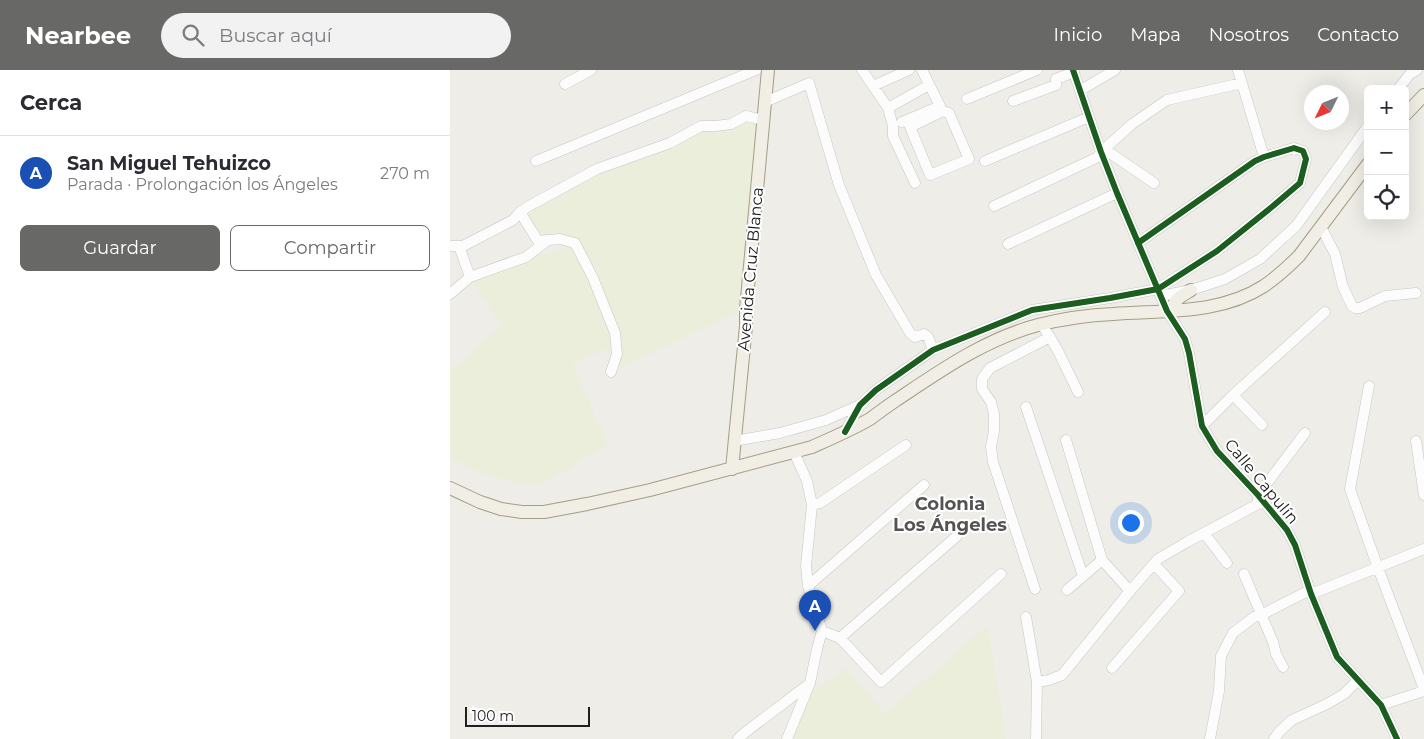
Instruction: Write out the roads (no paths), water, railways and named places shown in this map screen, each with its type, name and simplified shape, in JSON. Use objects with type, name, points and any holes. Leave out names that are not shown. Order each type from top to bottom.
[{"type":"main road","name":"Avenida Cruz Blanca","points":[[732,469],[768,70]]},
{"type":"main road","points":[[1409,111],[1424,95]]},
{"type":"main road","points":[[450,488],[480,502],[501,509],[522,512],[544,512],[587,504],[732,469],[812,447],[846,432],[957,361],[986,344],[1012,333],[1039,325],[1083,317],[1206,308],[1235,300],[1263,286],[1299,256],[1364,169]]},
{"type":"main road","points":[[1170,311],[1174,303],[1181,296],[1191,290]]},
{"type":"street","points":[[565,84],[591,70]]},
{"type":"street","points":[[536,161],[756,70]]},
{"type":"street","points":[[862,70],[888,108],[893,126],[893,136],[915,183]]},
{"type":"street","points":[[873,86],[909,70]]},
{"type":"street","points":[[908,123],[940,106],[922,70]]},
{"type":"street","points":[[967,99],[1038,70]]},
{"type":"street","points":[[1081,90],[1115,70]]},
{"type":"street","points":[[1238,70],[1264,157]]},
{"type":"street","points":[[1401,85],[1410,74],[1418,70],[1424,74]]},
{"type":"street","points":[[1013,101],[1056,85],[1056,79],[1073,71]]},
{"type":"street","name":"Calle Capulín","points":[[1073,71],[1117,193],[1159,292],[1180,330],[1190,353],[1202,426],[1216,451],[1288,530],[1295,545],[1310,592],[1337,657],[1381,705],[1397,739]]},
{"type":"street","points":[[765,102],[809,83],[839,185],[876,275],[910,333],[915,337],[924,334],[928,337],[933,350]]},
{"type":"street","points":[[994,206],[1098,157],[1132,124],[1167,100],[1242,83]]},
{"type":"street","points":[[888,108],[929,85]]},
{"type":"street","points":[[893,126],[943,112],[949,113],[969,159],[930,175],[908,123]]},
{"type":"street","points":[[470,277],[454,246],[463,246],[512,220],[528,206],[597,169],[670,143],[702,126],[730,124],[746,116],[764,120]]},
{"type":"street","points":[[985,161],[1089,117]]},
{"type":"street","points":[[734,442],[780,434],[826,420],[860,404],[876,390],[933,350],[1032,310],[1110,298],[1191,290],[1225,279],[1260,259],[1296,226],[1365,130]]},
{"type":"street","points":[[1138,243],[1247,166],[1264,157],[1294,148],[1303,151],[1306,160],[1300,183],[1217,251],[1159,292]]},
{"type":"street","points":[[1103,151],[1110,153],[1154,183]]},
{"type":"street","points":[[1008,244],[1117,193]]},
{"type":"street","points":[[520,212],[538,240],[560,240],[575,243],[593,278],[615,333],[617,354],[611,372]]},
{"type":"street","points":[[1321,228],[1335,254],[1343,287],[1352,306],[1360,308],[1384,296],[1416,293]]},
{"type":"street","points":[[450,294],[470,277],[526,257],[548,240]]},
{"type":"street","points":[[1202,426],[1325,312]]},
{"type":"street","points":[[1039,325],[1044,327],[1058,350],[1078,392]]},
{"type":"street","points":[[1034,589],[993,462],[991,447],[994,431],[994,414],[991,402],[982,389],[982,379],[990,368],[1050,337]]},
{"type":"street","points":[[1369,386],[1350,489],[1424,690],[1381,705]]},
{"type":"street","points":[[1233,396],[1262,425]]},
{"type":"street","points":[[846,432],[860,404]]},
{"type":"street","points":[[1026,407],[1083,576]]},
{"type":"street","points":[[1037,682],[1062,675],[1158,559],[1258,504],[1258,495],[1305,433]]},
{"type":"street","points":[[1066,440],[1102,560],[1130,591]]},
{"type":"street","points":[[1416,441],[1424,495]]},
{"type":"street","points":[[812,505],[820,503],[906,445]]},
{"type":"street","points":[[787,739],[810,683],[822,631],[808,586],[806,566],[812,505],[806,481],[794,452]]},
{"type":"street","points":[[808,586],[924,485]]},
{"type":"street","points":[[1204,533],[1227,563]]},
{"type":"street","points":[[840,638],[957,536]]},
{"type":"street","points":[[1210,739],[1219,691],[1221,656],[1234,633],[1254,617],[1310,592],[1378,568],[1424,549]]},
{"type":"street","points":[[1067,590],[1102,560]]},
{"type":"street","points":[[1112,668],[1179,591],[1154,564]]},
{"type":"street","points":[[822,631],[840,638],[881,682],[1001,574]]},
{"type":"street","points":[[1244,574],[1283,667]]},
{"type":"street","points":[[1026,617],[1037,682],[1036,739]]},
{"type":"street","points":[[1274,739],[1292,720],[1344,694],[1358,680]]},
{"type":"street","points":[[738,739],[810,683]]},
{"type":"place","name":"San Miguel Tehuizco","points":[[815,631]]},
{"type":"district","name":"Colonia Los Ángeles","points":[[950,514]]}]
